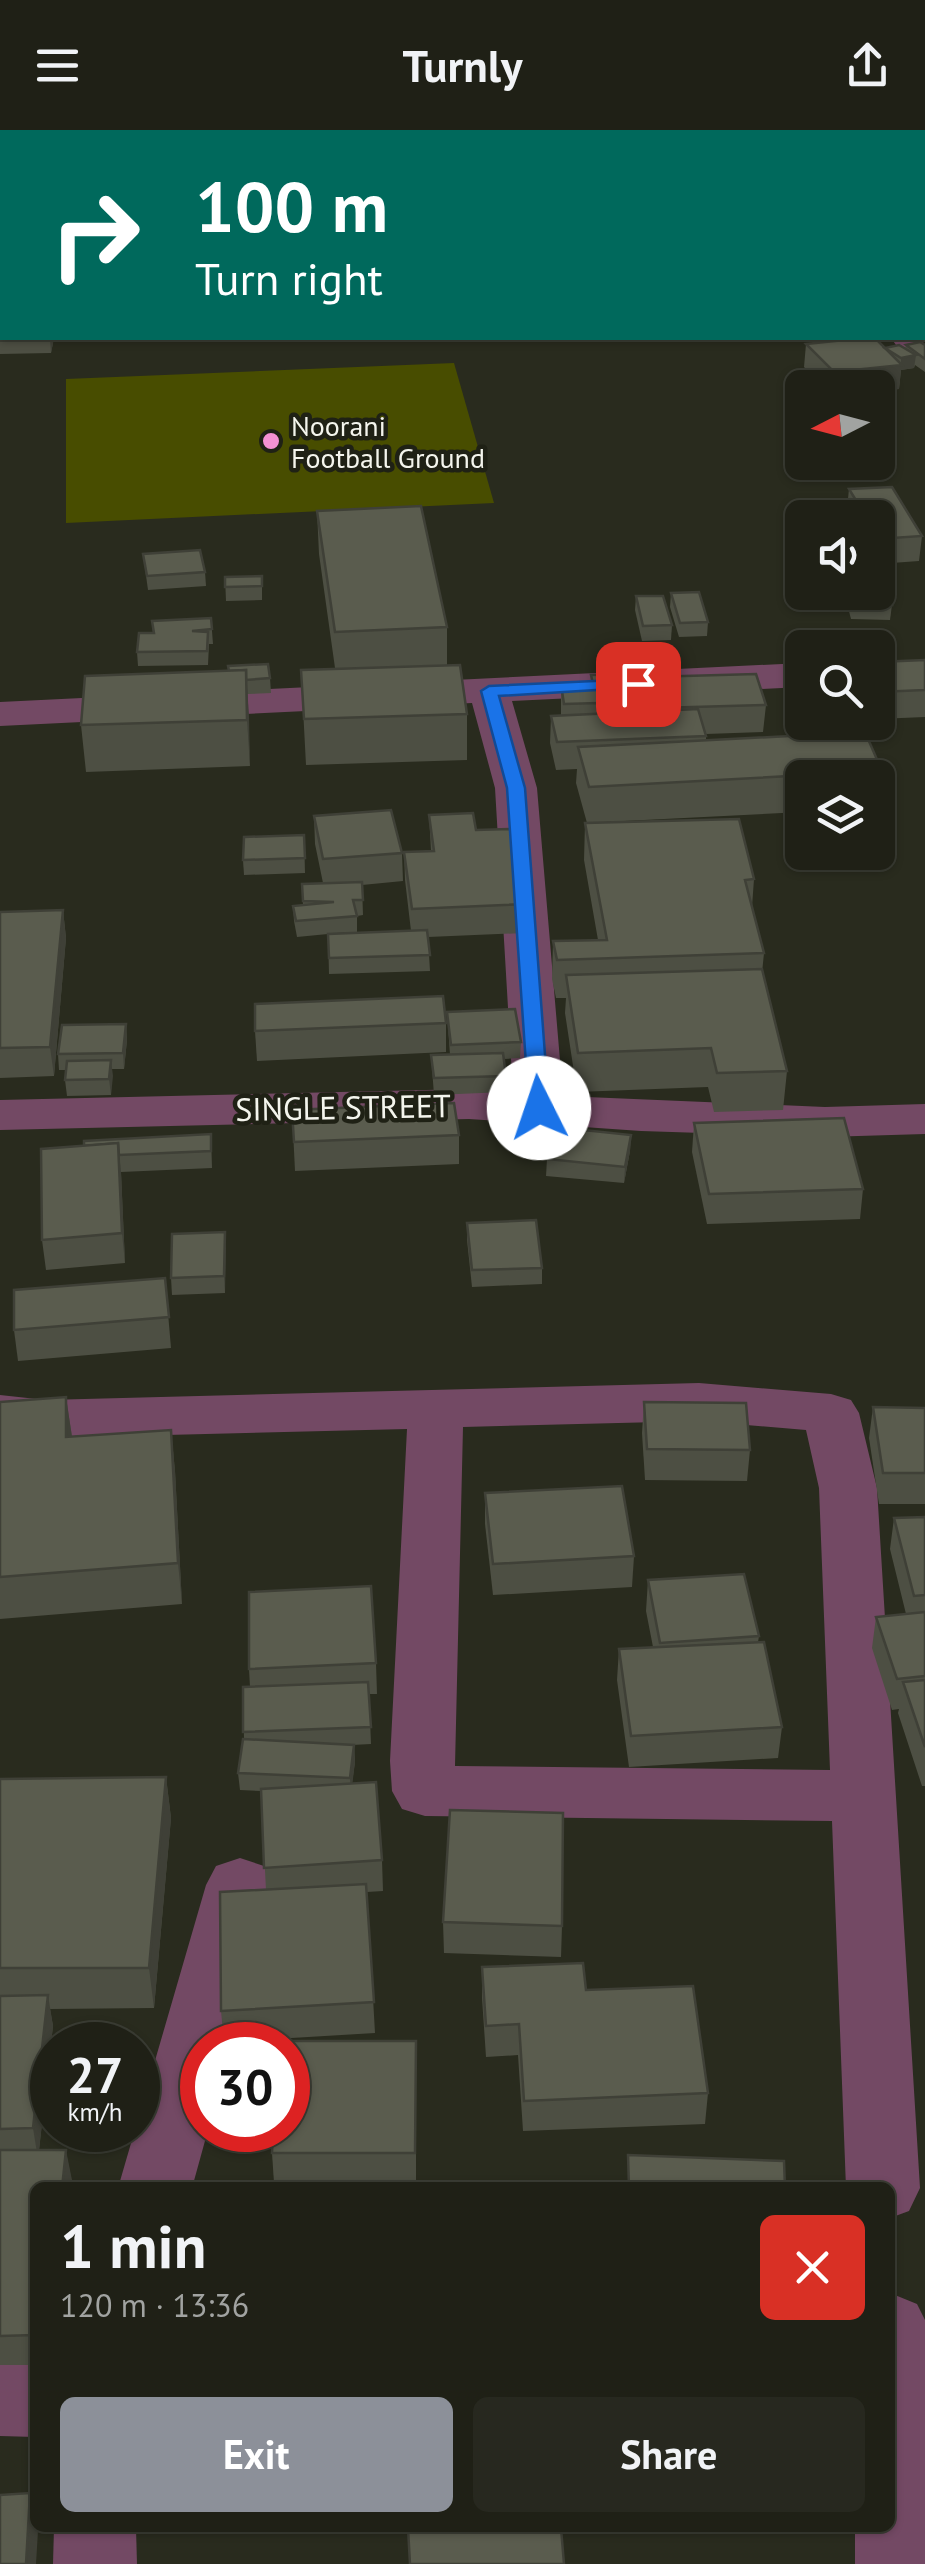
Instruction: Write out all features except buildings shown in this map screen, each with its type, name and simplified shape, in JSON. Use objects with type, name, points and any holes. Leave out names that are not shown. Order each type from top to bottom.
[{"type":"street","points":[[0,714],[785,676]]},
{"type":"street","points":[[489,691],[516,788],[539,1108]]},
{"type":"street","name":"SINGLE STREET","points":[[0,1116],[408,1104],[807,1122],[925,1119]]},
{"type":"street","points":[[0,1414],[46,1419],[699,1402],[832,1414],[848,1488],[883,2182]]},
{"type":"street","points":[[435,1408],[422,1762],[425,1791],[862,1796]]},
{"type":"street","points":[[157,2182],[240,1885]]},
{"type":"street","points":[[0,2398],[30,2399]]},
{"type":"street","points":[[895,2497],[897,2564]]},
{"type":"street","points":[[95,2532],[95,2564]]},
{"type":"shaded area","name":"Noorani Football Ground","points":[[454,363],[494,503],[66,523],[66,379]]},
{"type":"place","name":"Noorani Football Ground","points":[[271,441]]},
{"type":"route","points":[[539,1108],[516,788],[489,691],[638,684]]}]
